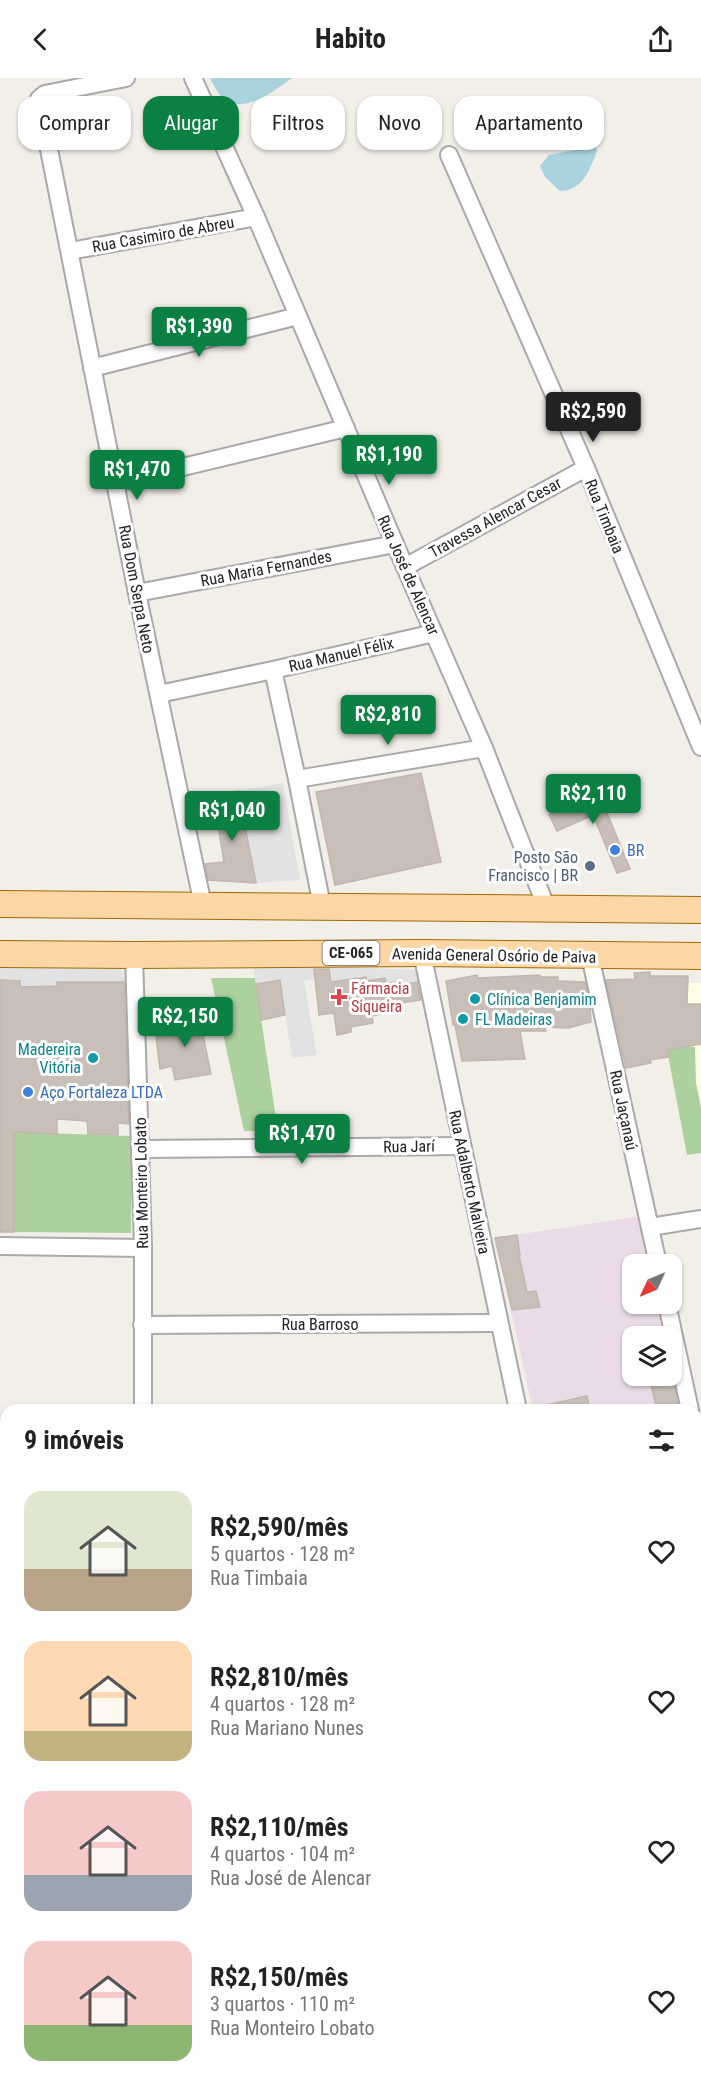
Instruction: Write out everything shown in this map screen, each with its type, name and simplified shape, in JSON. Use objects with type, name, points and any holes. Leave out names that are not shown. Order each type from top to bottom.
[{"type":"main road","points":[[0,904],[701,910]]},
{"type":"main road","name":"Avenida General Osório de Paiva","points":[[0,954],[422,953],[701,956]]},
{"type":"street","name":"Rua Dom Serpa Neto","points":[[126,78],[45,94],[40,97],[40,102],[92,368],[203,905]]},
{"type":"street","name":"Rua José de Alencar","points":[[193,78],[256,217],[484,748],[547,909]]},
{"type":"street","name":"Rua Timbaia","points":[[449,155],[586,468],[701,747]]},
{"type":"street","name":"Rua Casimiro de Abreu","points":[[70,251],[256,217]]},
{"type":"street","points":[[92,368],[298,316]]},
{"type":"street","points":[[116,483],[346,428]]},
{"type":"street","name":"Travessa Alencar Cesar","points":[[405,567],[586,468]]},
{"type":"street","name":"Rua Maria Fernandes","points":[[138,593],[395,544]]},
{"type":"street","name":"Rua Manuel Félix","points":[[322,906],[273,670],[434,633]]},
{"type":"street","points":[[159,694],[273,670]]},
{"type":"street","points":[[297,778],[484,748]]},
{"type":"street","name":"Rua Adalberto Malveira","points":[[422,953],[517,1404]]},
{"type":"street","name":"Rua Monteiro Lobato","points":[[134,955],[143,1248],[142,1404]]},
{"type":"street","name":"Rua Jaçanaú","points":[[590,956],[656,1254]]},
{"type":"street","name":"Rua Jarí","points":[[141,1149],[462,1146]]},
{"type":"street","points":[[650,1227],[701,1219]]},
{"type":"street","points":[[0,1245],[143,1248]]},
{"type":"street","points":[[669,1314],[689,1404]]},
{"type":"street","name":"Rua Barroso","points":[[142,1325],[499,1323]]},
{"type":"shaded area","points":[[283,783],[300,880],[256,883],[238,791]]},
{"type":"shaded area","points":[[0,959],[121,968],[125,982],[58,982],[57,986],[20,987],[20,981],[0,980]]},
{"type":"shaded area","points":[[253,964],[314,967],[315,979],[304,981],[317,1055],[292,1058],[280,980],[256,984]]},
{"type":"shaded area","points":[[329,966],[415,970],[419,982],[396,986],[395,982],[386,983],[385,978],[366,981],[365,977],[331,982]]},
{"type":"shaded area","points":[[687,983],[701,983],[701,1153],[687,1155],[667,1050],[688,1046]]},
{"type":"shaded area","points":[[642,1216],[650,1254],[622,1254],[622,1314],[663,1314],[665,1326],[622,1326],[622,1386],[678,1386],[682,1404],[532,1404],[495,1238]]},
{"type":"green space","points":[[211,978],[255,978],[278,1132],[244,1131]]},
{"type":"green space","points":[[695,1047],[696,1083],[701,1108],[701,1153],[687,1155],[667,1050]]},
{"type":"green space","points":[[14,1132],[131,1136],[131,1233],[14,1232]]},
{"type":"water","points":[[210,78],[292,78],[264,96],[251,96],[250,103],[239,104],[239,96],[221,96]]},
{"type":"water","points":[[575,150],[597,151],[588,172],[580,183],[568,190],[560,191],[545,177],[540,166],[549,155]]},
{"type":"building","points":[[421,773],[441,862],[335,885],[316,792]]},
{"type":"building","points":[[238,791],[256,883],[208,880],[205,864],[224,862],[213,795]]},
{"type":"building","name":"BR","points":[[598,791],[630,869],[617,873],[593,815],[557,831],[549,814]]},
{"type":"building","points":[[314,969],[329,969],[331,982],[366,977],[366,981],[385,978],[386,983],[396,982],[396,986],[417,982],[421,1000],[395,1004],[396,1011],[372,1016],[373,1023],[351,1027],[351,1032],[337,1035],[334,1013],[319,1015]]},
{"type":"building","points":[[650,972],[650,976],[688,976],[687,1004],[701,1004],[701,1044],[667,1050],[669,1057],[650,1060],[651,1063],[626,1068],[606,980],[635,979],[634,973]]},
{"type":"building","points":[[477,975],[478,978],[540,975],[540,977],[558,977],[558,981],[585,982],[591,1022],[568,1028],[545,1027],[546,1031],[520,1031],[525,1059],[462,1061],[446,981]]},
{"type":"building","points":[[0,980],[20,981],[20,987],[57,986],[57,982],[124,982],[129,1124],[118,1123],[118,1135],[88,1134],[87,1121],[57,1119],[57,1134],[14,1132],[14,1232],[0,1232]]},
{"type":"building","points":[[280,980],[285,1015],[261,1020],[256,984]]},
{"type":"building","points":[[198,1010],[211,1074],[175,1080],[172,1066],[160,1069],[156,1037],[177,1033],[173,1017]]},
{"type":"building","points":[[517,1235],[527,1292],[536,1291],[540,1307],[512,1310],[495,1238]]},
{"type":"building","points":[[651,1386],[674,1386],[678,1404],[656,1404]]},
{"type":"building","points":[[587,1396],[589,1404],[551,1404]]},
{"type":"place","name":"BR","points":[[615,850]]},
{"type":"place","name":"Posto São Francisco | BR","points":[[590,866]]},
{"type":"place","name":"Fármacia Siqueira","points":[[339,997]]},
{"type":"place","name":"Clínica Benjamim","points":[[475,999]]},
{"type":"place","name":"FL Madeiras","points":[[463,1019]]},
{"type":"place","name":"Madereira Vitória","points":[[93,1058]]},
{"type":"place","name":"Aço Fortaleza LTDA","points":[[28,1092]]}]
